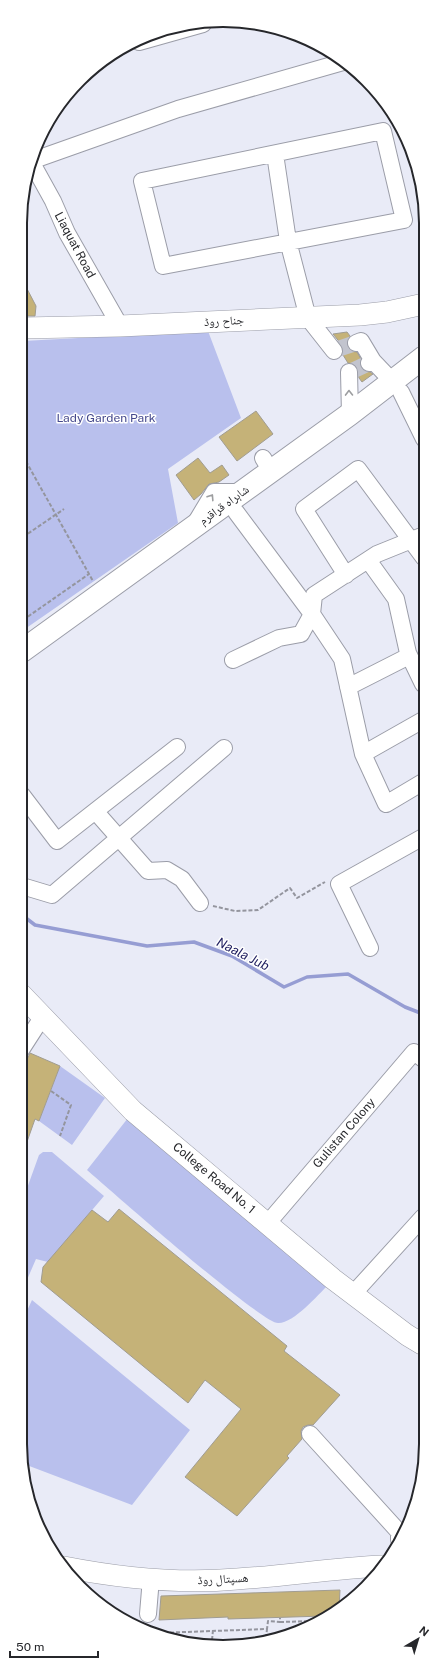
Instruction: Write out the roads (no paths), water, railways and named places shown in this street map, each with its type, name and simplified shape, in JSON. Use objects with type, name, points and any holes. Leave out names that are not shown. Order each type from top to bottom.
[{"type":"highway","name":"شاہراہ قراقرم","points":[[27,662],[239,502],[397,387],[419,363]]},
{"type":"highway","name":"شاہراہ قراقرم","points":[[27,647],[193,527],[239,502],[267,465],[350,414],[397,387],[419,376]]},
{"type":"main road","name":"جناح روڈ","points":[[27,328],[120,326],[360,315],[387,312],[419,305]]},
{"type":"main road","name":"College Road No. 1","points":[[27,1000],[134,1111],[267,1224],[353,1294],[407,1335],[419,1342]]},
{"type":"main road","name":"ھسپتال روڈ","points":[[73,1569],[96,1574],[183,1581],[353,1574],[374,1569]]},
{"type":"street","points":[[38,159],[178,109],[337,64]]},
{"type":"street","points":[[383,131],[404,220],[288,241],[162,266],[142,181],[383,131]]},
{"type":"street","points":[[275,154],[288,241],[308,318],[336,350],[350,372],[350,414]]},
{"type":"street","name":"Liaquat Road","points":[[35,168],[53,201],[67,233],[120,326]]},
{"type":"street","points":[[360,315],[359,342],[371,362],[397,387],[419,430]]},
{"type":"street","points":[[233,660],[278,638],[300,634],[312,614],[314,595],[346,575],[377,554],[418,538],[358,470],[304,509],[346,575]]},
{"type":"street","points":[[239,502],[342,659],[363,754],[386,804],[419,784]]},
{"type":"street","points":[[368,560],[396,599],[409,656],[419,675]]},
{"type":"street","points":[[348,687],[409,656]]},
{"type":"street","points":[[363,754],[419,722]]},
{"type":"street","points":[[27,802],[57,841],[96,812],[176,747]]},
{"type":"street","points":[[27,888],[52,895],[224,748]]},
{"type":"street","points":[[96,812],[148,871],[167,870],[182,879],[200,903]]},
{"type":"street","points":[[370,948],[339,884],[419,839]]},
{"type":"street","points":[[27,1040],[42,1016]]},
{"type":"street","name":"Gulistan Colony","points":[[267,1224],[414,1052],[419,1056]]},
{"type":"street","points":[[353,1294],[419,1221]]},
{"type":"street","points":[[310,1434],[399,1532]]},
{"type":"street","points":[[148,1614],[151,1578]]},
{"type":"waterway","name":"Naala Jub","points":[[27,919],[35,925],[147,946],[194,942],[232,956],[284,987],[307,977],[348,974],[405,1007],[419,1012]]},
{"type":"tunnel","points":[[338,349],[356,343]]},
{"type":"tunnel","points":[[352,371],[369,363]]},
{"type":"park label","name":"Lady Garden Park","points":[[106,418]]}]
